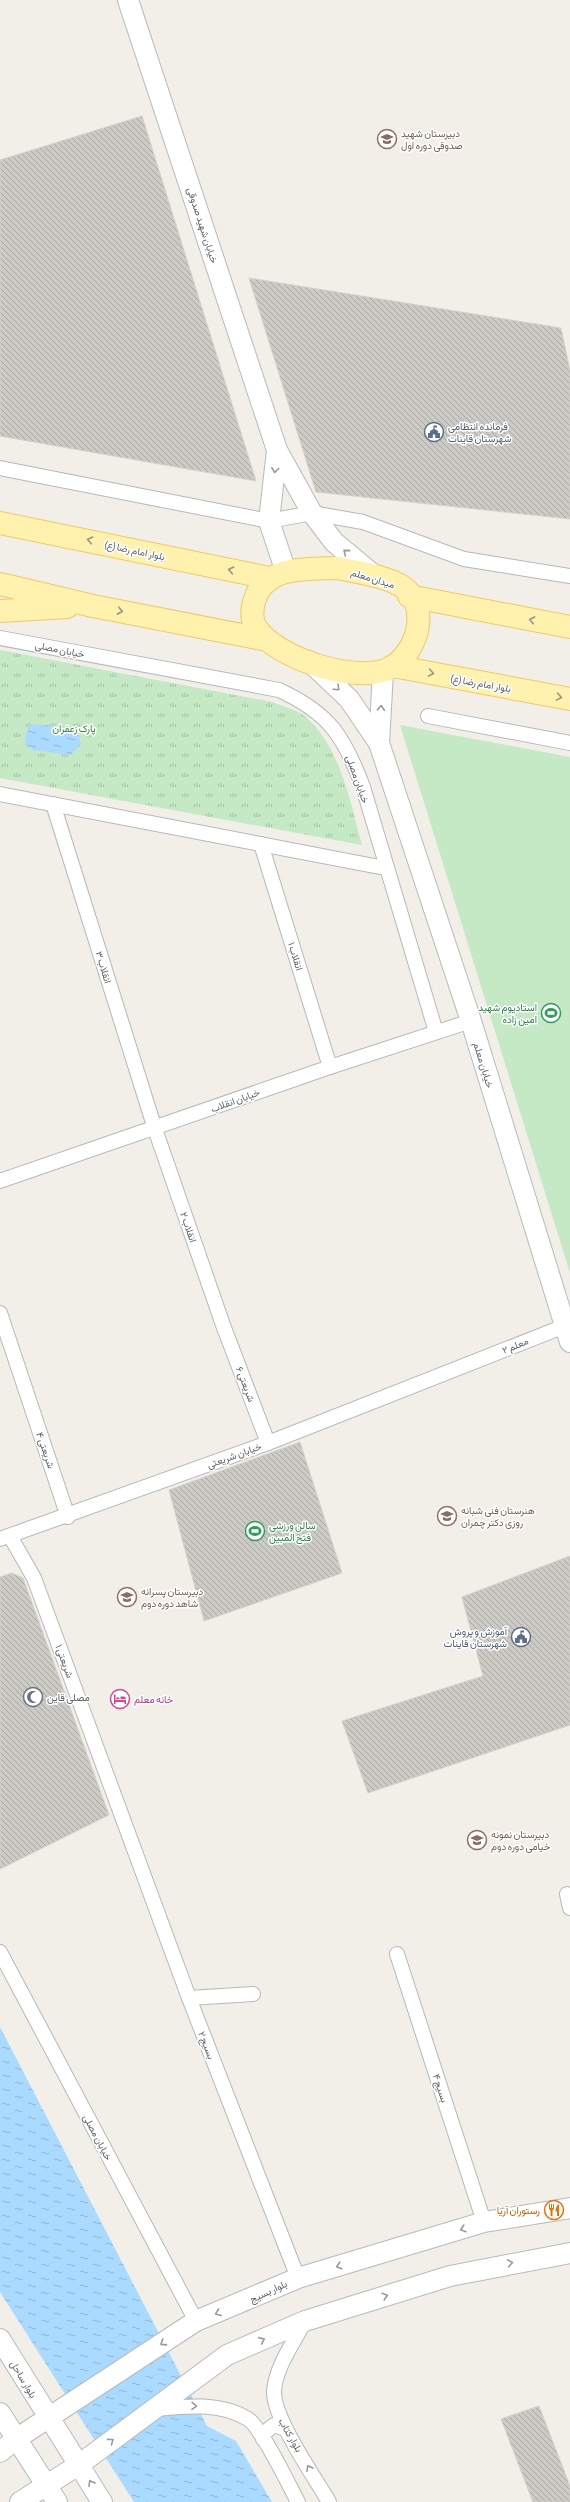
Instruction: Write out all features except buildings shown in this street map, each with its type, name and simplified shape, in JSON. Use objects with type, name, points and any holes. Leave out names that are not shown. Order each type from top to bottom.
[{"type":"main road","name":"خیابان شهید صدوقی","points":[[128,0],[277,450]]},
{"type":"main road","points":[[277,450],[312,513],[334,542],[376,577]]},
{"type":"main road","points":[[277,450],[269,521],[278,575],[258,591],[252,606],[254,625],[267,640],[291,654],[308,661],[350,673],[388,669],[379,743]]},
{"type":"main road","name":"بلوار امام رضا (ع)","points":[[0,523],[278,575]]},
{"type":"main road","name":"میدان معلم","points":[[278,575],[302,569],[339,568],[376,577],[403,588],[418,608],[416,637],[403,660],[388,669]]},
{"type":"main road","points":[[0,584],[93,606],[267,640]]},
{"type":"main road","points":[[409,596],[570,627]]},
{"type":"main road","points":[[0,611],[93,606]]},
{"type":"main road","points":[[308,661],[349,699],[379,743]]},
{"type":"main road","name":"بلوار امام رضا (ع)","points":[[388,669],[570,699]]},
{"type":"main road","name":"خیابان معلم","points":[[379,743],[471,1021],[568,1330]]},
{"type":"main road","name":"بلوار بسیج","points":[[0,2452],[16,2438],[48,2419],[196,2321],[298,2278],[484,2222],[570,2208]]},
{"type":"main road","points":[[20,2502],[80,2464],[155,2410],[227,2355],[305,2321],[450,2276],[570,2253]]},
{"type":"main road","name":"بلوار ساحل","points":[[0,2339],[48,2419],[80,2464],[102,2502]]},
{"type":"main road","points":[[0,2413],[57,2502]]},
{"type":"street","points":[[0,468],[269,521],[312,513],[363,522],[464,559],[570,576]]},
{"type":"street","name":"خیابان مصلی","points":[[0,638],[279,690],[305,702],[331,724],[351,755],[362,787],[385,868],[436,1032]]},
{"type":"street","points":[[428,716],[570,743]]},
{"type":"street","points":[[0,794],[385,868]]},
{"type":"street","name":"انقلاب ۳","points":[[53,804],[155,1129]]},
{"type":"street","name":"انقلاب ۱","points":[[261,844],[330,1067]]},
{"type":"street","name":"خیابان انقلاب","points":[[0,1181],[155,1129],[330,1067],[471,1021]]},
{"type":"street","name":"انقلاب ۲","points":[[155,1129],[223,1325]]},
{"type":"street","name":"شریعتی ۴","points":[[0,1313],[68,1517]]},
{"type":"street","name":"شریعتی ۶","points":[[223,1325],[268,1443]]},
{"type":"street","name":"معلم ۲","points":[[466,1366],[568,1330]]},
{"type":"street","name":"خیابان شریعتی","points":[[5,1538],[68,1517],[268,1443],[466,1366]]},
{"type":"street","name":"شریعتی ۱","points":[[5,1538],[34,1578],[121,1812]]},
{"type":"street","name":"بسیج ۲","points":[[121,1812],[189,1998],[298,2278]]},
{"type":"street","points":[[567,1894],[570,1908]]},
{"type":"street","name":"خیابان مصلی","points":[[0,1952],[196,2321]]},
{"type":"street","name":"بسیج ۴","points":[[396,1954],[484,2222]]},
{"type":"street","points":[[189,1998],[253,1994]]},
{"type":"street","name":"بلوار کتاب","points":[[305,2321],[281,2366],[274,2391],[279,2414],[286,2429],[328,2502]]},
{"type":"street","points":[[155,2410],[184,2406],[219,2407],[249,2419],[263,2439],[298,2502]]},
{"type":"street","points":[[263,2439],[263,2434],[274,2425],[286,2429]]},
{"type":"green space","name":"پارک زعفران","points":[[0,650],[272,702],[299,712],[318,730],[328,744],[336,760],[343,776],[362,845],[0,778]]},
{"type":"green space","points":[[400,725],[570,757],[570,1273]]},
{"type":"water","points":[[30,724],[71,727],[79,736],[81,744],[71,755],[33,750],[26,746],[25,736]]},
{"type":"water","points":[[0,2027],[207,2426],[236,2441],[272,2502],[134,2502],[0,2292]]},
{"type":"place","name":"دبیرستان شهید صدوقی دوره اول","points":[[387,139]]},
{"type":"place","name":"فرمانده انتظامی شهرستان قاینات","points":[[434,432]]},
{"type":"place","name":"استادیوم شهید امین زاده","points":[[551,1013]]},
{"type":"place","name":"هنرستان فنی شبانه روزی دکتر چمران","points":[[447,1516]]},
{"type":"place","name":"سالن ورزشی فتح المبین","points":[[255,1531]]},
{"type":"place","name":"دبیرستان پسرانه شاهد دوره دوم","points":[[127,1597]]},
{"type":"place","name":"آموزش و پروش شهرستان قاینات","points":[[521,1637]]},
{"type":"place","name":"مصلی قاین","points":[[33,1697]]},
{"type":"place","name":"خانه معلم","points":[[120,1699]]},
{"type":"place","name":"دبیرستان نمونه خیامی دوره دوم","points":[[477,1840]]},
{"type":"place","name":"رستوران آریا","points":[[554,2210]]}]
